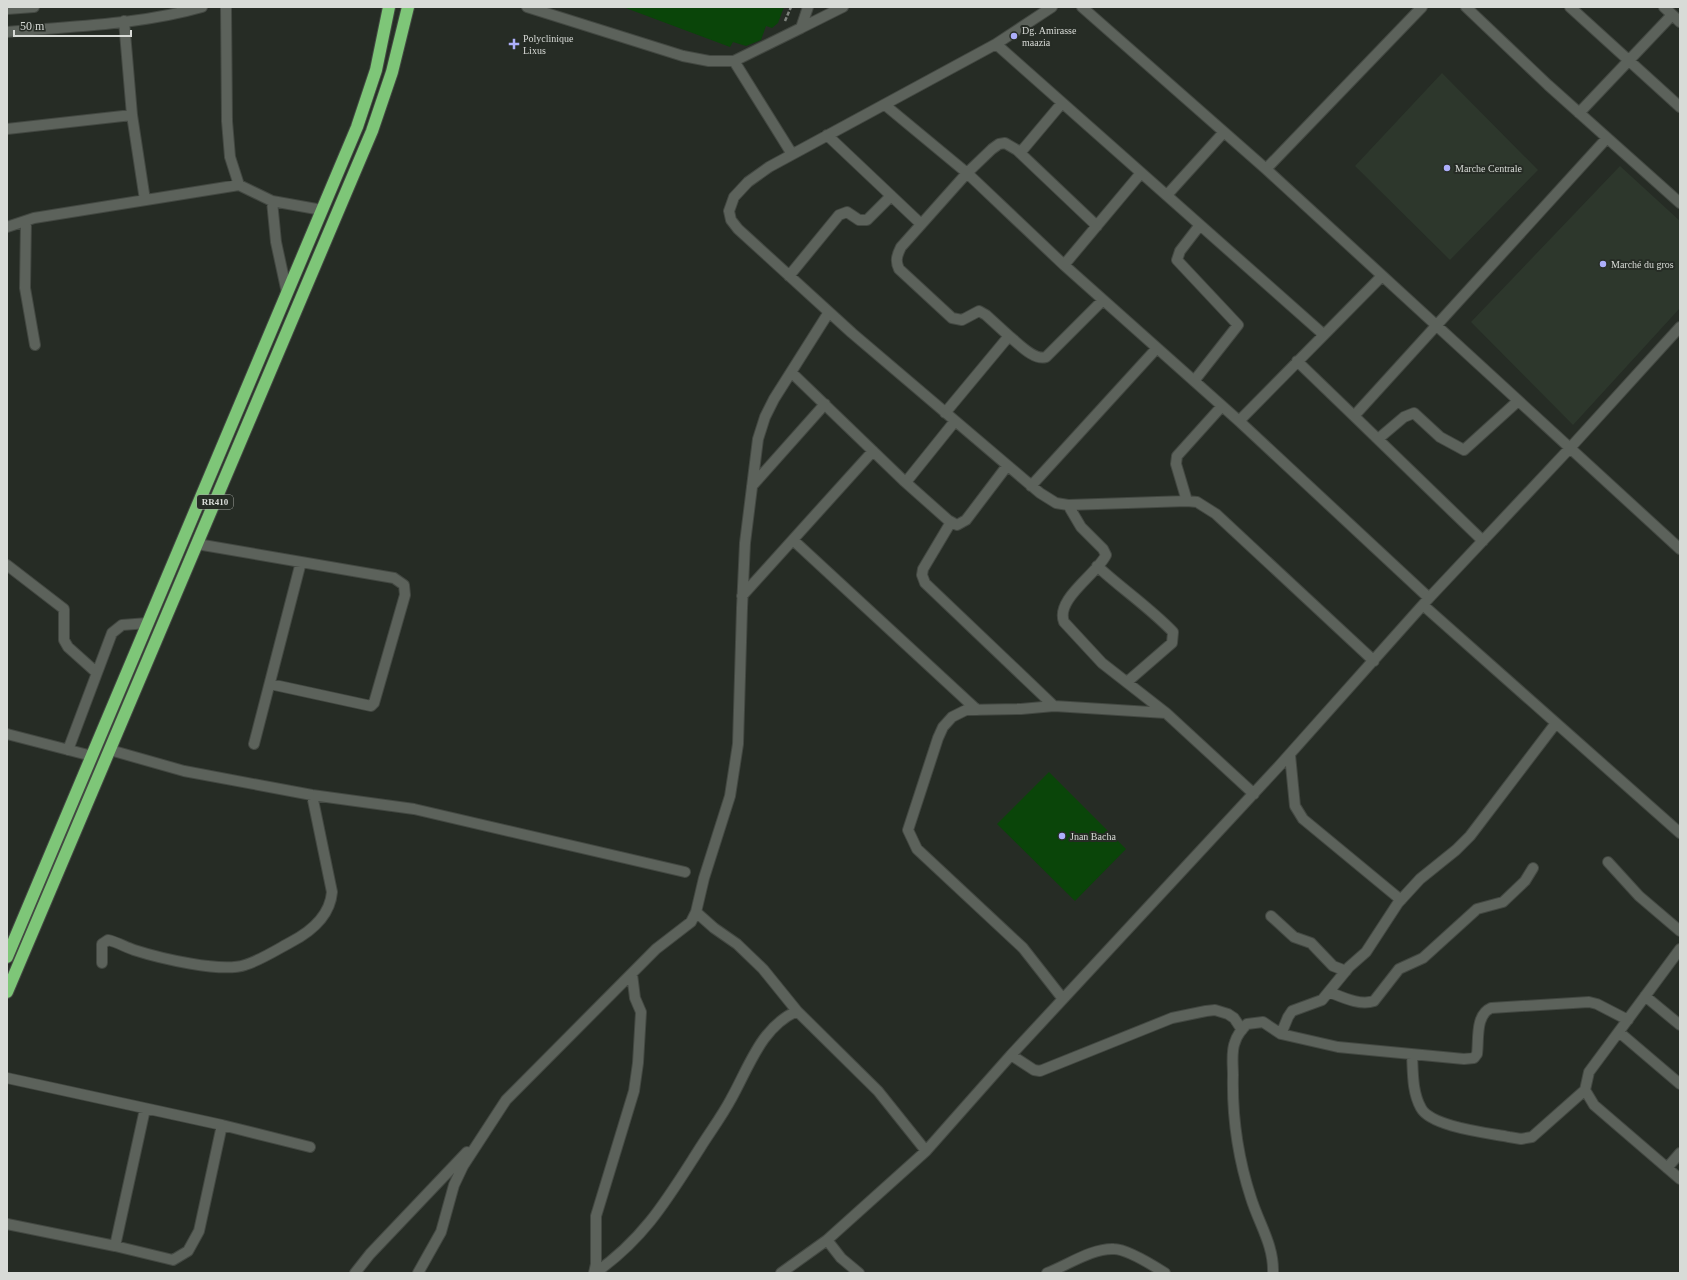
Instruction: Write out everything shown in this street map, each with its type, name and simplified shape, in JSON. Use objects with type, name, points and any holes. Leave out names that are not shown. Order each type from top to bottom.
[{"type":"highway","name":"RR410","points":[[7,957],[10,939],[92,756],[322,210],[367,99],[376,70],[389,7]]},
{"type":"highway","name":"RR410","points":[[7,992],[372,132],[392,72],[408,7]]},
{"type":"street","points":[[7,9],[34,7]]},
{"type":"street","points":[[7,32],[124,21],[178,10],[202,7]]},
{"type":"street","points":[[226,7],[227,121],[230,158],[239,185]]},
{"type":"street","points":[[527,7],[683,56],[709,61],[734,61],[843,7]]},
{"type":"street","points":[[801,28],[808,7]]},
{"type":"street","points":[[1052,7],[996,44],[792,154],[748,182],[734,197],[729,211],[731,220],[738,229],[829,312],[1031,486],[1056,503],[1068,505],[1171,500],[1197,502],[1216,514],[1374,661]]},
{"type":"street","points":[[1082,7],[1266,169],[1381,277],[1680,549]]},
{"type":"street","points":[[1266,169],[1422,7]]},
{"type":"street","points":[[1466,7],[1579,113],[1680,203]]},
{"type":"street","points":[[1570,7],[1680,107]]},
{"type":"street","points":[[1664,7],[1680,22]]},
{"type":"street","points":[[1579,113],[1672,15]]},
{"type":"street","points":[[124,21],[132,115],[144,200]]},
{"type":"street","points":[[996,44],[1323,334]]},
{"type":"street","points":[[734,61],[792,154]]},
{"type":"street","points":[[1020,153],[1062,103]]},
{"type":"street","points":[[885,105],[966,173],[1064,265],[1239,421],[1426,601],[1556,723],[1680,833]]},
{"type":"street","points":[[7,129],[132,115]]},
{"type":"street","points":[[1167,195],[1224,132]]},
{"type":"street","points":[[827,135],[921,224]]},
{"type":"street","points":[[1354,416],[1607,138]]},
{"type":"street","points":[[1097,226],[1020,153],[1008,144],[999,144],[966,173],[921,224],[898,252],[896,261],[900,269],[952,318],[962,320],[979,311],[986,315],[1009,336],[1035,356],[1042,358],[1046,357],[1104,300]]},
{"type":"street","points":[[1064,265],[1141,173]]},
{"type":"street","points":[[7,227],[26,220],[239,185],[272,201],[322,210]]},
{"type":"street","points":[[789,276],[839,215],[847,212],[859,220],[867,220],[891,196]]},
{"type":"street","points":[[272,201],[276,242],[287,293]]},
{"type":"street","points":[[26,220],[25,288],[35,345]]},
{"type":"street","points":[[1194,381],[1238,326],[1177,260],[1180,251],[1200,225]]},
{"type":"street","points":[[1239,421],[1323,334],[1381,277]]},
{"type":"street","points":[[418,1273],[441,1232],[454,1185],[480,1139],[506,1100],[517,1087],[656,949],[691,922],[696,912],[704,878],[730,796],[738,744],[742,596],[746,543],[758,439],[765,417],[774,399],[829,312]]},
{"type":"street","points":[[781,1273],[827,1240],[926,1151],[1011,1055],[1290,755],[1426,601],[1570,448],[1680,327]]},
{"type":"street","points":[[945,413],[1009,336]]},
{"type":"street","points":[[1031,486],[1157,348]]},
{"type":"street","points":[[1297,361],[1483,541]]},
{"type":"street","points":[[792,372],[873,451],[951,522],[960,525],[966,520],[1007,466]]},
{"type":"street","points":[[1378,439],[1404,417],[1414,413],[1440,437],[1464,450],[1518,401]]},
{"type":"street","points":[[752,486],[825,404]]},
{"type":"street","points":[[1187,501],[1176,464],[1177,456],[1222,406]]},
{"type":"street","points":[[906,482],[955,421]]},
{"type":"street","points":[[742,596],[873,451]]},
{"type":"street","points":[[1068,505],[1082,527],[1105,552],[1104,559],[1065,605],[1062,617],[1064,622],[1102,663],[1166,713],[1254,794]]},
{"type":"street","points":[[951,522],[923,569],[922,575],[925,583],[1054,706]]},
{"type":"street","points":[[793,540],[977,710]]},
{"type":"street","points":[[197,544],[394,578],[404,584],[405,595],[374,703],[371,706],[270,684]]},
{"type":"street","points":[[254,744],[301,562]]},
{"type":"street","points":[[7,565],[64,609],[64,640],[68,647],[97,673]]},
{"type":"street","points":[[1097,566],[1124,591],[1159,618],[1173,632],[1172,643],[1127,682]]},
{"type":"street","points":[[68,750],[112,633],[122,625],[148,623]]},
{"type":"street","points":[[1063,999],[1023,948],[917,849],[908,830],[918,796],[943,727],[957,713],[966,710],[1054,706],[1166,713]]},
{"type":"street","points":[[1281,1034],[1292,1011],[1322,1000],[1346,971],[1370,948],[1401,900],[1420,879],[1456,850],[1470,836],[1556,723]]},
{"type":"street","points":[[7,734],[92,756]]},
{"type":"street","points":[[110,750],[184,772],[312,795],[414,809],[685,872]]},
{"type":"street","points":[[1290,755],[1295,806],[1303,819],[1401,900]]},
{"type":"street","points":[[102,963],[102,944],[108,940],[154,956],[208,965],[238,967],[253,962],[310,930],[326,912],[331,902],[332,892],[312,795]]},
{"type":"street","points":[[1608,862],[1639,896],[1680,931]]},
{"type":"street","points":[[1329,992],[1356,1001],[1369,1003],[1374,1001],[1399,969],[1423,958],[1478,909],[1503,902],[1525,881],[1533,868]]},
{"type":"street","points":[[696,912],[751,957],[797,1011],[878,1091],[926,1151]]},
{"type":"street","points":[[1271,916],[1294,937],[1311,943],[1334,966],[1346,971]]},
{"type":"street","points":[[1412,1054],[1414,1088],[1422,1110],[1430,1117],[1442,1123],[1509,1137],[1521,1139],[1532,1138],[1586,1090],[1590,1072],[1680,949]]},
{"type":"street","points":[[594,1273],[596,1264],[596,1216],[634,1091],[638,1063],[641,1012],[635,998],[632,974]]},
{"type":"street","points":[[1646,996],[1680,1025]]},
{"type":"street","points":[[1273,1273],[1274,1264],[1269,1242],[1249,1192],[1241,1166],[1235,1128],[1233,1062],[1234,1042],[1246,1024],[1262,1022],[1281,1034],[1338,1047],[1464,1059],[1474,1058],[1478,1048],[1481,1020],[1490,1008],[1589,1002],[1597,1004],[1628,1020]]},
{"type":"street","points":[[1011,1055],[1034,1070],[1046,1070],[1172,1018],[1215,1010],[1228,1014],[1234,1018],[1242,1030]]},
{"type":"street","points":[[594,1273],[624,1250],[664,1205],[731,1099],[754,1055],[766,1036],[778,1023],[797,1011]]},
{"type":"street","points":[[1619,1032],[1680,1084]]},
{"type":"street","points":[[7,1078],[222,1125],[310,1147]]},
{"type":"street","points":[[1586,1090],[1594,1105],[1680,1179]]},
{"type":"street","points":[[115,1246],[145,1109]]},
{"type":"street","points":[[7,1224],[115,1246],[173,1260],[188,1251],[199,1231],[222,1125]]},
{"type":"street","points":[[355,1273],[370,1254],[480,1139]]},
{"type":"street","points":[[1667,1168],[1680,1153]]},
{"type":"street","points":[[827,1240],[841,1258],[859,1273]]},
{"type":"street","points":[[1047,1273],[1099,1251],[1116,1248],[1147,1261],[1165,1273]]},
{"type":"shaded area","name":"Marche Centrale","points":[[1442,73],[1538,170],[1450,260],[1355,166]]},
{"type":"shaded area","name":"Marché du gros","points":[[1620,166],[1680,221],[1680,308],[1573,425],[1471,322]]},
{"type":"green space","points":[[623,7],[784,7],[778,23],[772,28],[766,26],[761,40],[746,46],[733,42],[730,47]]},
{"type":"green space","name":"Jnan Bacha","points":[[1049,772],[1126,849],[1075,901],[997,824]]},
{"type":"place","name":"Dg. Amirasse maazia","points":[[1014,36]]},
{"type":"place","name":"Polyclinique Lixus","points":[[514,44]]},
{"type":"place","name":"Marche Centrale","points":[[1447,168]]},
{"type":"place","name":"Marché du gros","points":[[1603,264]]},
{"type":"place","name":"Jnan Bacha","points":[[1062,836]]}]
